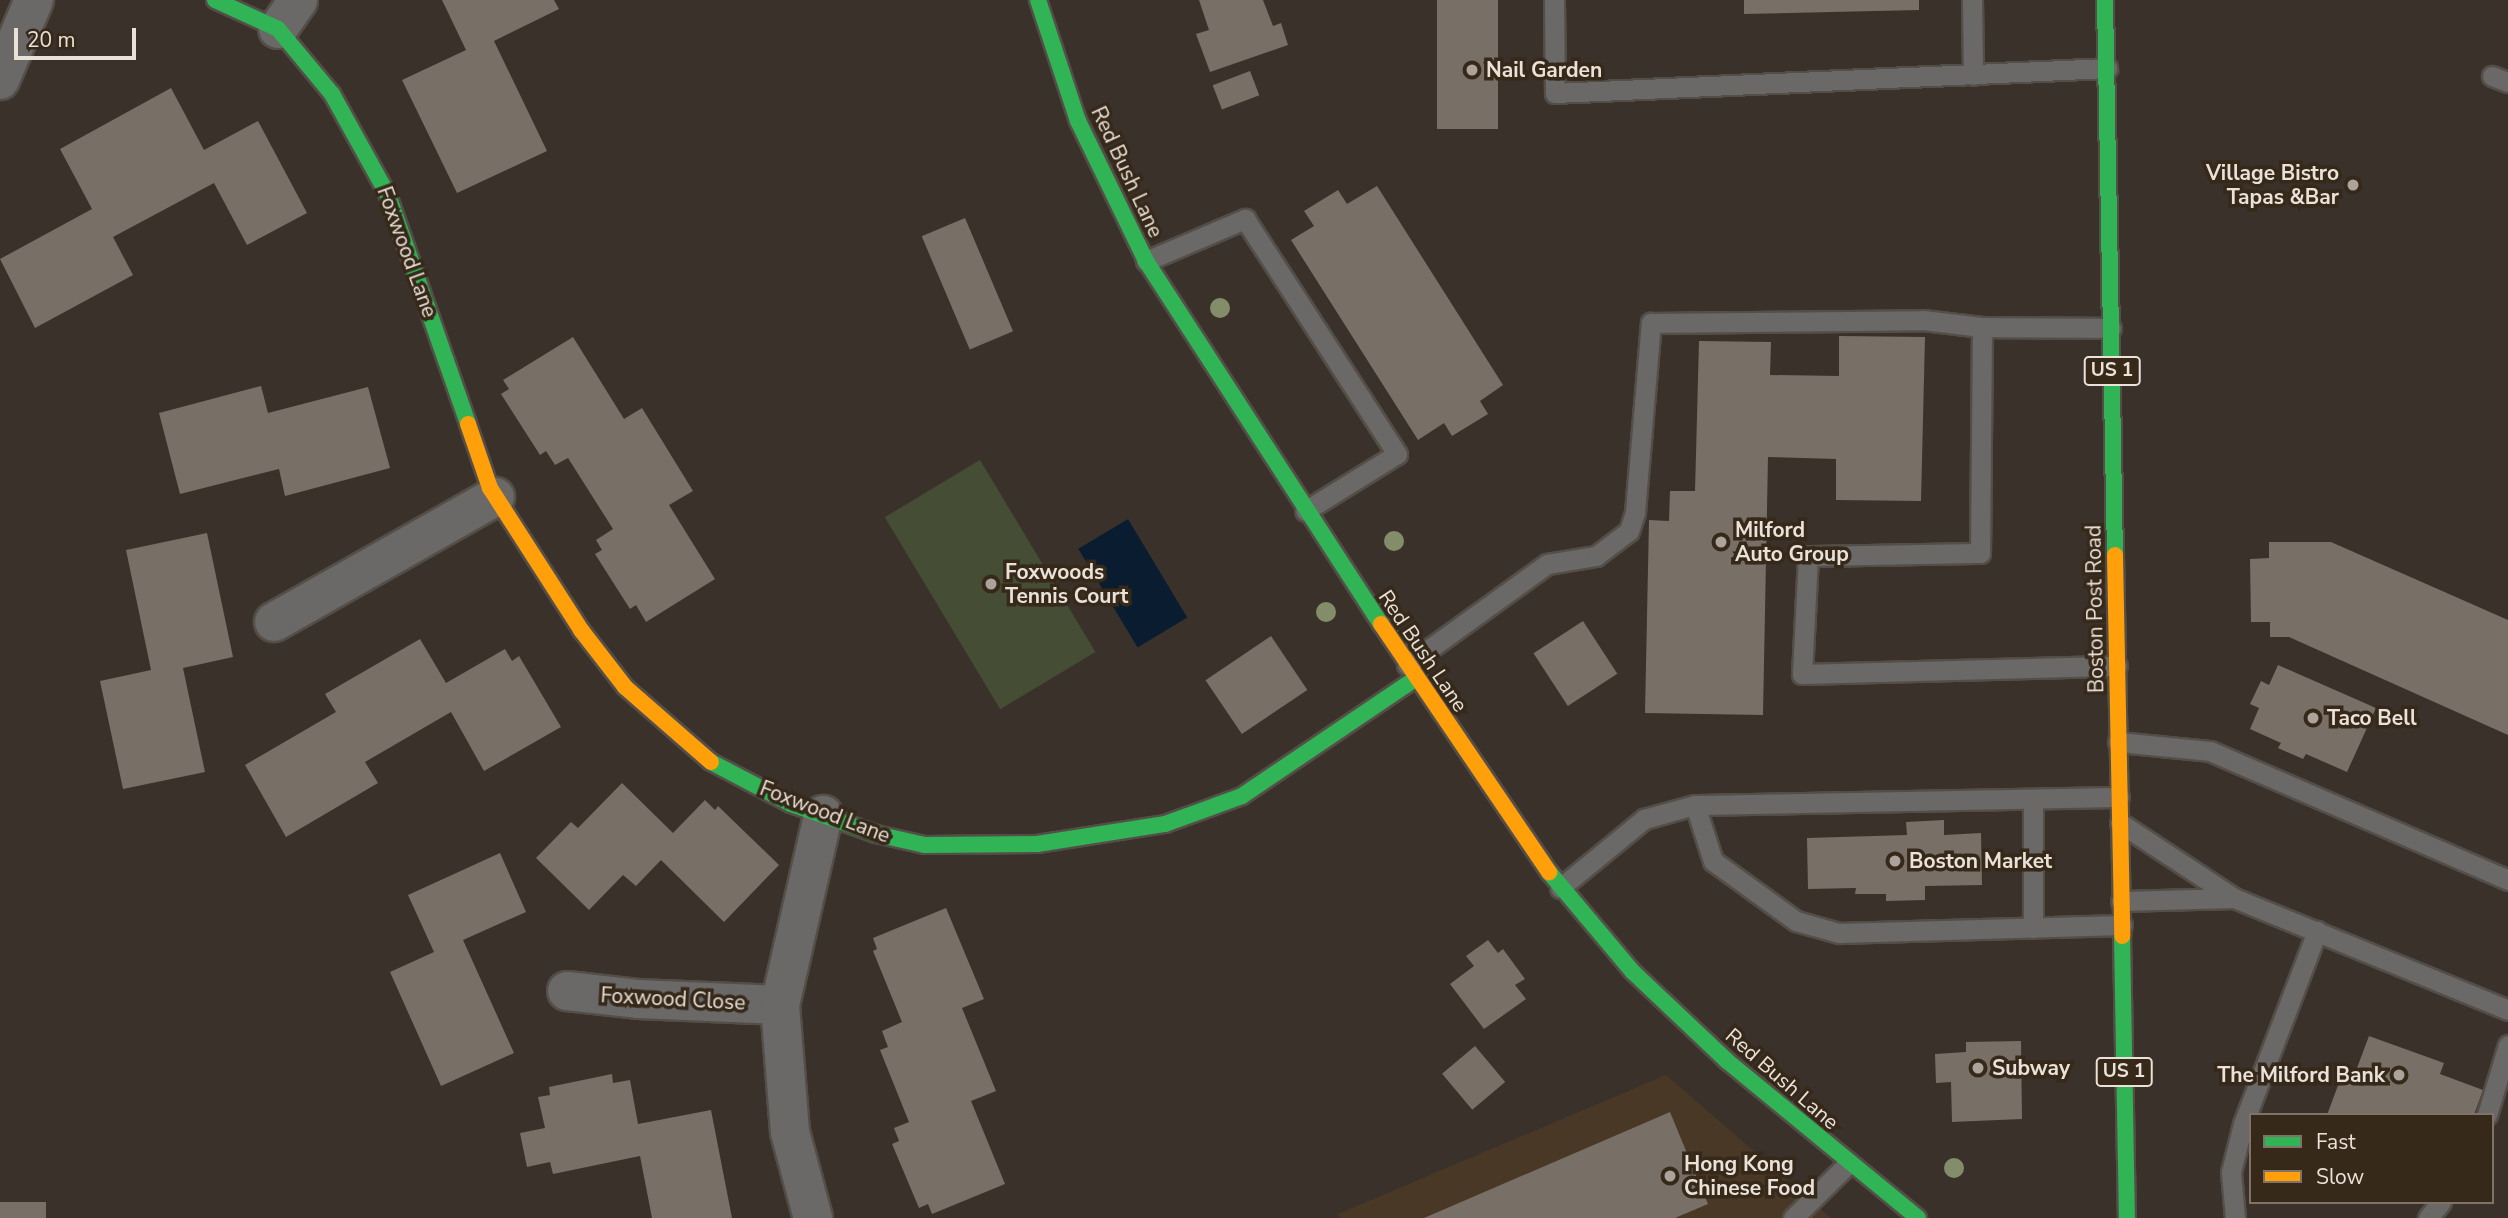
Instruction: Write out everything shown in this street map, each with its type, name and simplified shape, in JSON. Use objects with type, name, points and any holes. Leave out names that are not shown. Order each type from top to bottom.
[{"type":"street","points":[[0,80],[34,0]]},
{"type":"street","name":"Foxwood Lane","points":[[215,0],[288,14],[388,195],[495,496],[581,630],[625,687],[679,738],[720,769],[823,815],[925,845],[968,847],[1037,844],[1165,824],[1242,796],[1411,672]]},
{"type":"street","name":"Red Bush Lane","points":[[1038,0],[1078,121],[1112,200],[1146,261],[1411,672],[1560,888],[1633,972],[1727,1061],[1848,1164],[1918,1218]]},
{"type":"street","name":"Boston Post Road","points":[[2105,0],[2127,1218]]},
{"type":"street","points":[[274,622],[495,496]]},
{"type":"street","points":[[813,1218],[790,1132],[780,1004],[823,815]]},
{"type":"street","name":"Foxwood Close","points":[[567,991],[638,999],[780,1004]]},
{"type":"lane","points":[[1554,0],[1555,93],[2107,68]]},
{"type":"lane","points":[[1972,0],[1973,75]]},
{"type":"lane","points":[[1146,261],[1245,219],[1397,454],[1305,510]]},
{"type":"lane","points":[[1411,672],[1547,564],[1596,556],[1629,531],[1635,512],[1651,323],[1923,320],[1982,327],[2111,328]]},
{"type":"lane","points":[[1982,327],[1980,553],[1808,556],[1802,674],[2117,666]]},
{"type":"lane","points":[[2118,742],[2210,751],[2508,880]]},
{"type":"lane","points":[[1560,888],[1644,819],[1695,805],[2119,797]]},
{"type":"lane","points":[[2033,799],[2033,928]]},
{"type":"lane","points":[[1695,805],[1713,861],[1796,921],[1839,933],[2122,925]]},
{"type":"lane","points":[[2120,822],[2234,898],[2508,1010]]},
{"type":"lane","points":[[2121,901],[2234,898]]},
{"type":"lane","points":[[2235,1218],[2231,1172],[2244,1124],[2317,931]]},
{"type":"lane","points":[[2488,1113],[2508,1045]]},
{"type":"lane","points":[[1793,1218],[1848,1164]]},
{"type":"lane","points":[[2428,1218],[2439,1204]]},
{"type":"shaded area","points":[[1666,1075],[1831,1218],[1340,1218],[1338,1214]]},
{"type":"green space","name":"Foxwoods Tennis Court","points":[[980,460],[1095,652],[1000,709],[885,517]]},
{"type":"water","points":[[1128,519],[1187,618],[1138,647],[1078,549]]},
{"type":"building","points":[[442,0],[554,0],[559,9],[494,41],[547,151],[457,193],[402,80],[466,50]]},
{"type":"building","points":[[1199,0],[1263,0],[1273,26],[1281,23],[1288,45],[1210,72],[1196,34],[1209,30]]},
{"type":"building","points":[[1437,0],[1498,0],[1498,129],[1437,129]]},
{"type":"building","points":[[1744,0],[1919,0],[1919,10],[1744,14]]},
{"type":"building","points":[[1250,71],[1259,95],[1222,110],[1213,85]]},
{"type":"building","points":[[171,88],[204,150],[258,121],[307,213],[247,245],[214,183],[113,237],[133,275],[35,328],[0,259],[92,209],[60,149]]},
{"type":"building","points":[[1377,186],[1503,385],[1480,401],[1488,414],[1452,436],[1444,423],[1418,440],[1291,240],[1314,226],[1304,211],[1338,190],[1347,204]]},
{"type":"building","points":[[965,218],[1013,331],[970,350],[922,236]]},
{"type":"building","points":[[1839,336],[1925,337],[1921,501],[1836,500],[1836,459],[1768,457],[1763,715],[1645,713],[1649,520],[1669,521],[1670,491],[1695,491],[1699,341],[1771,342],[1770,375],[1839,376]]},
{"type":"building","points":[[573,337],[624,419],[642,408],[693,491],[669,505],[715,579],[646,622],[636,605],[630,609],[595,554],[602,550],[596,540],[613,529],[568,458],[555,465],[546,451],[540,455],[501,394],[509,389],[503,380]]},
{"type":"building","points":[[261,386],[268,413],[368,387],[390,468],[285,496],[279,469],[180,494],[159,413]]},
{"type":"building","points":[[207,533],[233,657],[183,668],[205,772],[123,789],[100,681],[151,670],[126,550]]},
{"type":"building","points":[[2269,542],[2331,542],[2508,620],[2508,735],[2289,637],[2270,637],[2270,622],[2251,622],[2250,559],[2269,558]]},
{"type":"building","points":[[1583,621],[1617,674],[1568,706],[1534,653]]},
{"type":"building","points":[[1271,636],[1307,690],[1242,734],[1206,680]]},
{"type":"building","points":[[420,639],[446,683],[505,649],[512,661],[519,656],[561,727],[484,771],[451,712],[365,762],[378,783],[286,837],[245,765],[336,712],[325,694]]},
{"type":"building","name":"Taco Bell","points":[[2278,665],[2376,708],[2347,772],[2306,754],[2303,759],[2278,748],[2281,743],[2250,729],[2259,708],[2250,704],[2261,681],[2269,685]]},
{"type":"building","points":[[622,783],[673,833],[705,800],[715,810],[718,806],[779,865],[724,922],[661,860],[636,886],[623,875],[589,910],[536,858],[571,822],[578,828]]},
{"type":"building","name":"Boston Market","points":[[1944,820],[1944,835],[1981,833],[1982,885],[1925,886],[1925,900],[1886,901],[1886,894],[1855,894],[1856,888],[1808,889],[1807,838],[1907,835],[1906,822]]},
{"type":"building","points":[[500,853],[526,912],[463,940],[514,1053],[441,1086],[390,972],[434,952],[408,895]]},
{"type":"building","points":[[946,908],[984,999],[962,1008],[996,1091],[971,1101],[1005,1184],[932,1214],[928,1204],[919,1208],[892,1144],[899,1141],[894,1128],[909,1122],[880,1050],[888,1047],[882,1031],[902,1022],[873,951],[877,949],[873,938]]},
{"type":"building","points":[[1488,940],[1498,953],[1503,949],[1525,979],[1515,985],[1526,999],[1484,1029],[1450,984],[1474,966],[1466,956]]},
{"type":"building","name":"The Milford Bank","points":[[2369,1036],[2444,1063],[2440,1074],[2483,1090],[2475,1113],[2328,1113],[2343,1072],[2354,1076]]},
{"type":"building","name":"Subway","points":[[2021,1041],[2022,1119],[1952,1122],[1951,1082],[1936,1083],[1935,1054],[1966,1052],[1966,1042]]},
{"type":"building","points":[[1475,1046],[1505,1082],[1472,1110],[1442,1074]]},
{"type":"building","points":[[612,1074],[613,1083],[630,1080],[638,1124],[711,1110],[732,1218],[652,1218],[640,1156],[553,1174],[550,1162],[527,1167],[520,1133],[545,1128],[538,1097],[550,1095],[549,1087]]},
{"type":"building","points":[[1670,1112],[1708,1204],[1675,1218],[1424,1218]]},
{"type":"building","points":[[0,1202],[46,1202],[46,1218],[0,1218]]},
{"type":"traffic: fast","points":[[215,0],[278,29],[332,94],[388,195],[468,424]]},
{"type":"traffic: fast","points":[[1038,0],[1078,121],[1146,261],[1381,624]]},
{"type":"traffic: fast","points":[[2105,0],[2115,555]]},
{"type":"traffic: fast","points":[[711,762],[791,804],[876,834],[925,845],[1037,844],[1165,824],[1242,796],[1415,679]]},
{"type":"traffic: fast","points":[[1549,872],[1633,972],[1727,1061],[1918,1218]]},
{"type":"traffic: fast","points":[[2122,936],[2127,1218]]},
{"type":"traffic: slow","points":[[468,424],[490,488],[581,630],[625,687],[711,762]]},
{"type":"traffic: slow","points":[[2115,555],[2122,936]]},
{"type":"traffic: slow","points":[[1381,624],[1549,872]]},
{"type":"place","name":"Nail Garden","points":[[1472,70]]},
{"type":"place","name":"Village Bistro Tapas &Bar","points":[[2353,185]]},
{"type":"place","name":"Milford Auto Group","points":[[1721,542]]},
{"type":"place","name":"Foxwoods Tennis Court","points":[[991,584]]},
{"type":"place","name":"Taco Bell","points":[[2313,718]]},
{"type":"place","name":"Boston Market","points":[[1895,861]]},
{"type":"place","name":"Subway","points":[[1978,1068]]},
{"type":"place","name":"The Milford Bank","points":[[2399,1075]]},
{"type":"place","name":"Hong Kong Chinese Food","points":[[1670,1176]]}]
